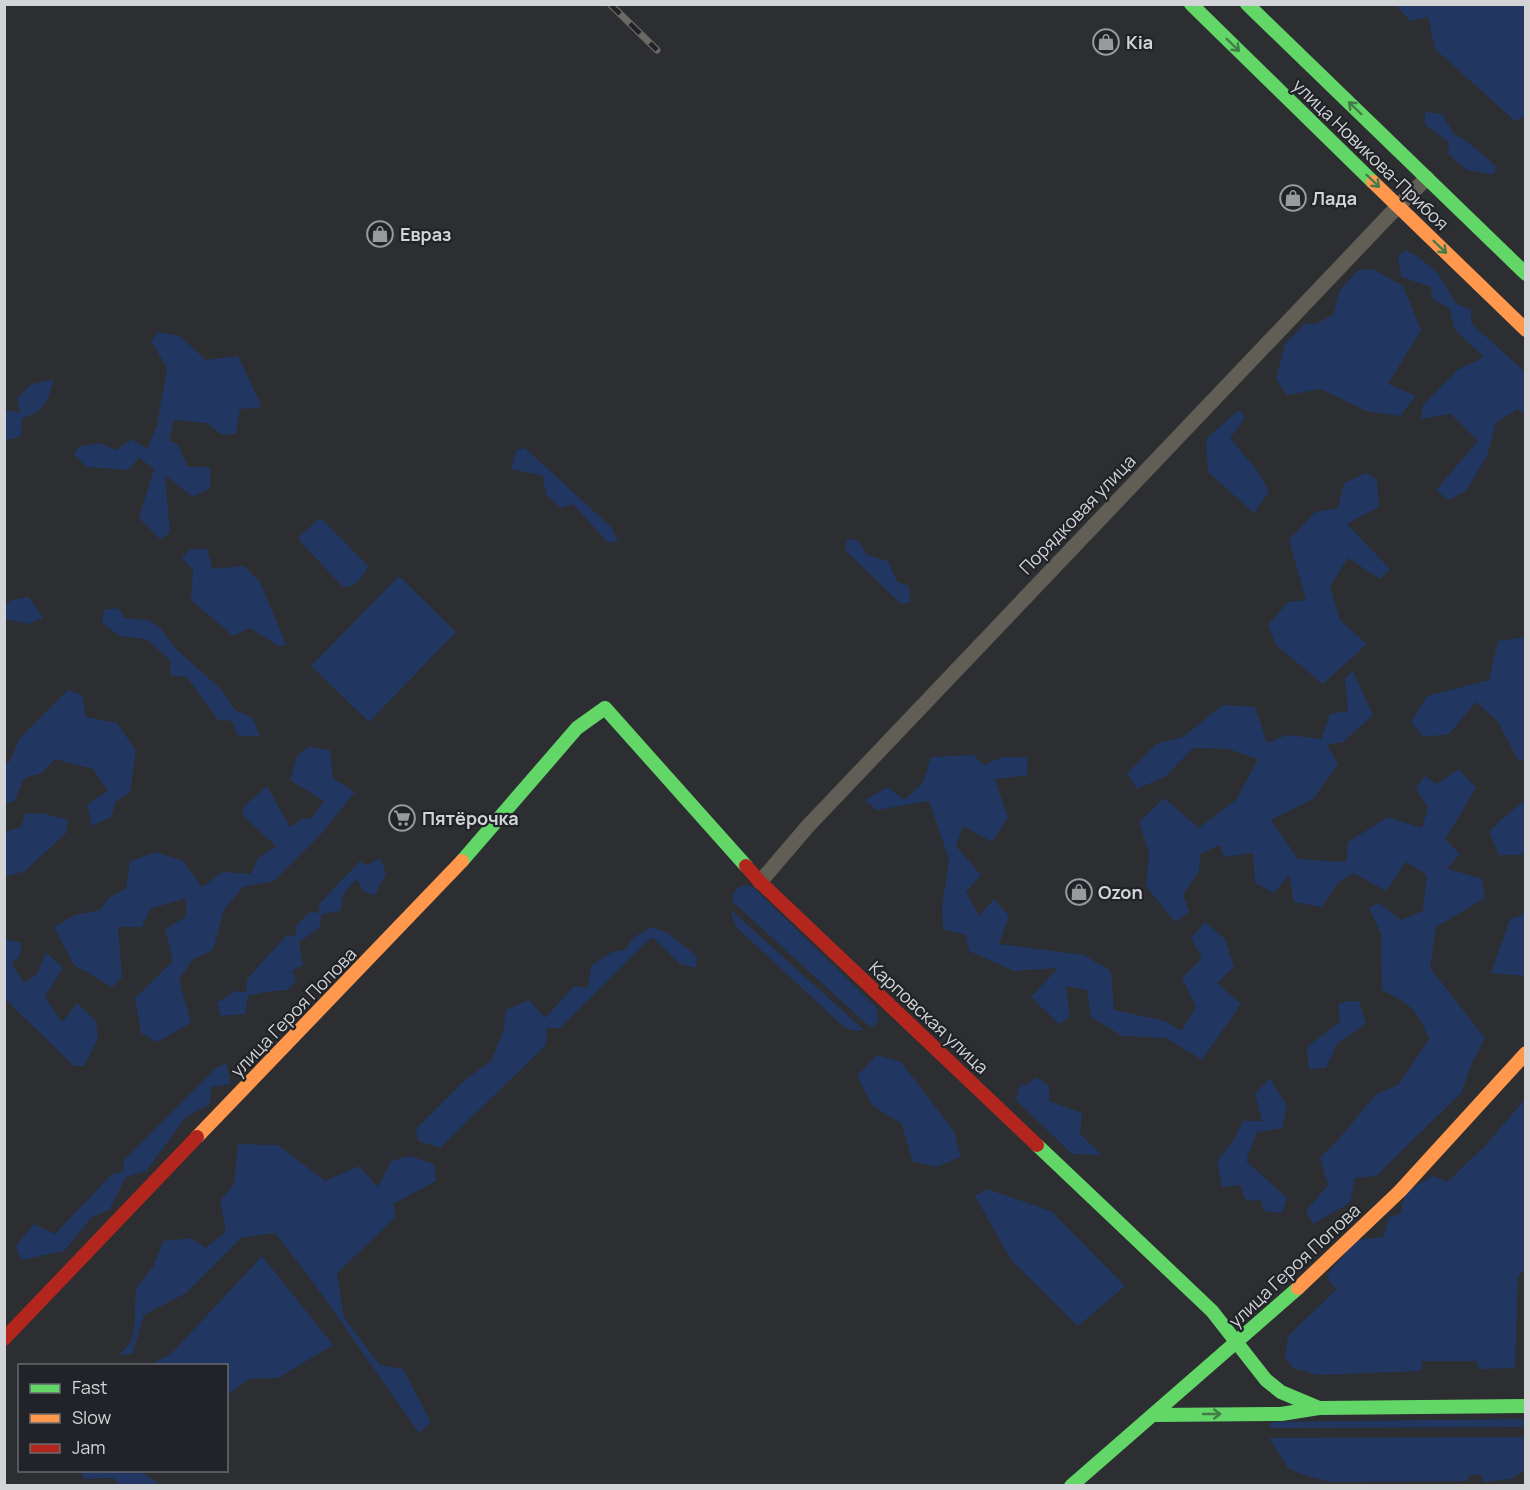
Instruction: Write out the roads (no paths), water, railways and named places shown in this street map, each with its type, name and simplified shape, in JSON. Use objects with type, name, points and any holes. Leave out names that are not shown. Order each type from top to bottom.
[{"type":"street","name":"улица Новикова-Прибоя","points":[[1191,4],[1526,330]]},
{"type":"street","name":"улица Новикова-Прибоя","points":[[1247,4],[1526,274]]},
{"type":"street","name":"Порядковая улица","points":[[760,882],[808,826],[1427,178]]},
{"type":"street","name":"Карповская улица","points":[[605,708],[760,882],[1212,1311],[1266,1380],[1281,1392],[1319,1408]]},
{"type":"street","name":"улица Героя Попова","points":[[4,1340],[477,845],[577,728],[605,708]]},
{"type":"street","name":"улица Героя Попова","points":[[1071,1485],[1211,1367],[1328,1260],[1400,1191],[1526,1053]]},
{"type":"street","points":[[1154,1415],[1281,1414],[1319,1408],[1526,1406]]},
{"type":"railway","points":[[610,4],[657,50]]},
{"type":"place","name":"Kia","points":[[1106,42]]},
{"type":"place","name":"Лада","points":[[1293,198]]},
{"type":"place","name":"Евраз","points":[[380,234]]},
{"type":"place","name":"Пятёрочка","points":[[402,818]]},
{"type":"place","name":"Ozon","points":[[1079,892]]}]
